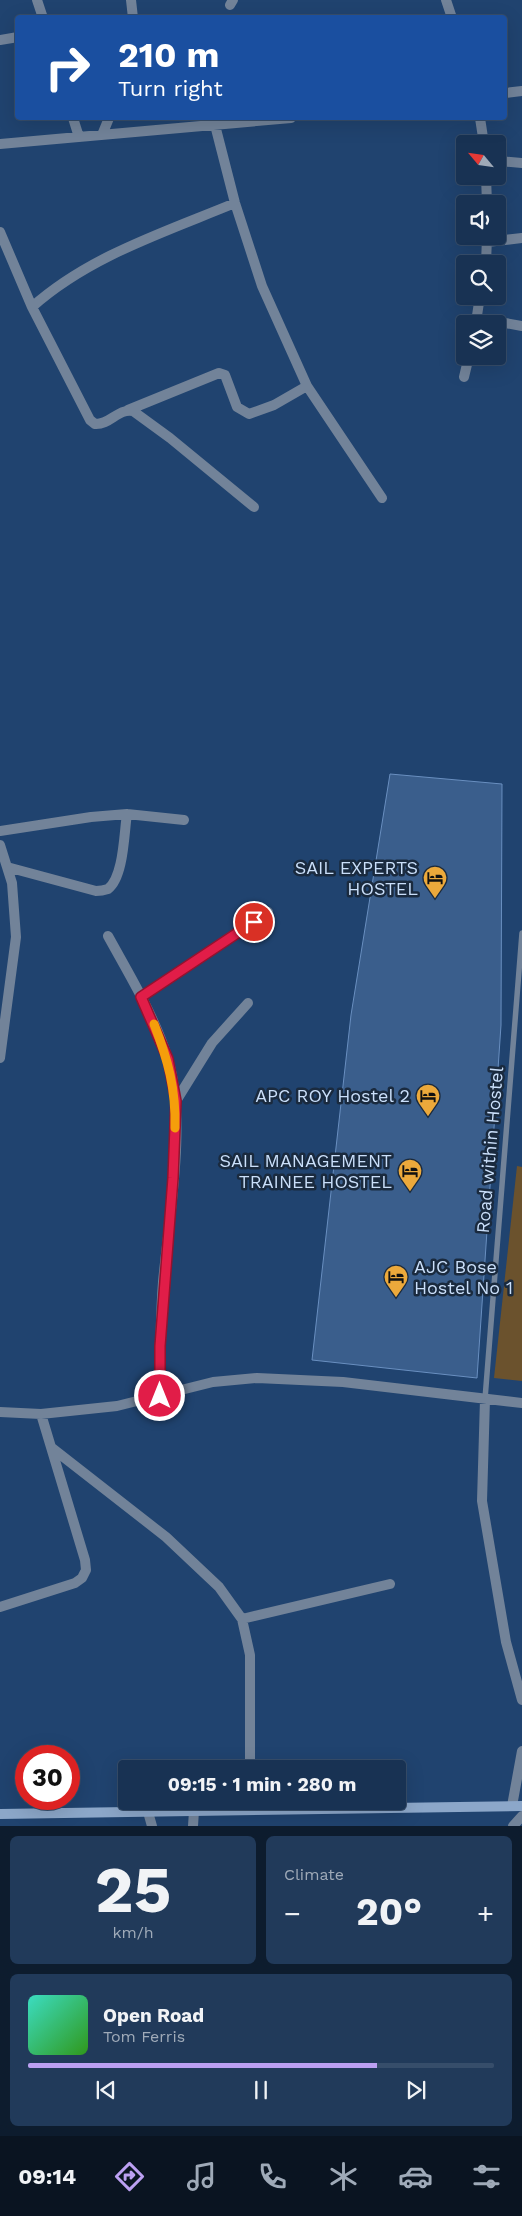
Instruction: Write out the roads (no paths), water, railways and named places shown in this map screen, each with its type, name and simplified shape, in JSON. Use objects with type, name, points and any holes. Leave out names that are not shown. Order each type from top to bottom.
[{"type":"street","points":[[37,0],[42,15]]},
{"type":"street","points":[[131,0],[133,15]]},
{"type":"street","points":[[446,0],[451,15]]},
{"type":"street","points":[[0,40],[15,38]]},
{"type":"street","points":[[507,93],[522,91]]},
{"type":"street","points":[[74,120],[79,137]]},
{"type":"street","points":[[102,135],[108,120]]},
{"type":"street","points":[[0,144],[269,120]]},
{"type":"street","points":[[480,120],[483,135]]},
{"type":"street","points":[[215,125],[235,203],[262,286],[307,386],[382,498]]},
{"type":"street","points":[[506,162],[522,163]]},
{"type":"street","points":[[32,307],[71,276],[107,257],[235,203]]},
{"type":"street","points":[[0,232],[2,245],[32,307],[90,420],[95,424],[100,425],[128,410],[219,374],[225,375],[236,407],[249,414],[274,405],[307,386]]},
{"type":"street","points":[[506,238],[522,238]]},
{"type":"street","points":[[506,324],[522,326]]},
{"type":"street","points":[[464,377],[466,365]]},
{"type":"street","points":[[128,410],[133,411],[170,438],[254,507]]},
{"type":"street","points":[[7,867],[88,889],[107,889],[115,880],[121,858],[127,814]]},
{"type":"street","points":[[0,831],[91,817],[127,814],[184,820]]},
{"type":"street","points":[[0,845],[12,883],[16,937],[0,1058]]},
{"type":"street","points":[[141,997],[268,912]]},
{"type":"street","points":[[108,936],[141,997],[168,1059],[176,1101],[173,1178],[160,1346],[160,1396]]},
{"type":"street","points":[[176,1101],[212,1043],[248,1004]]},
{"type":"street","points":[[0,1412],[41,1414],[117,1406],[213,1382],[257,1378],[342,1382],[522,1403]]},
{"type":"street","points":[[485,1399],[482,1501],[506,1642],[522,1700]]},
{"type":"street","points":[[0,1607],[75,1583],[82,1578],[86,1570],[74,1520],[41,1414]]},
{"type":"street","points":[[52,1448],[166,1537],[219,1588],[242,1619],[250,1655],[250,1760]]},
{"type":"street","points":[[242,1619],[390,1584]]},
{"type":"street","points":[[406,1806],[517,1806],[522,1751]]},
{"type":"street","points":[[0,1814],[205,1810]]},
{"type":"street","points":[[193,1826],[194,1811]]},
{"type":"street","points":[[148,1812],[152,1826]]},
{"type":"street","points":[[513,1826],[522,1816]]},
{"type":"lane","name":"Road within Hostel","points":[[485,1399],[522,933]]},
{"type":"place","name":"SAIL EXPERTS HOSTEL","points":[[435,899]]},
{"type":"place","name":"APC ROY Hostel 2","points":[[428,1117]]},
{"type":"place","name":"SAIL MANAGEMENT TRAINEE HOSTEL","points":[[410,1192]]},
{"type":"place","name":"AJC Bose Hostel No 1","points":[[396,1298]]}]
